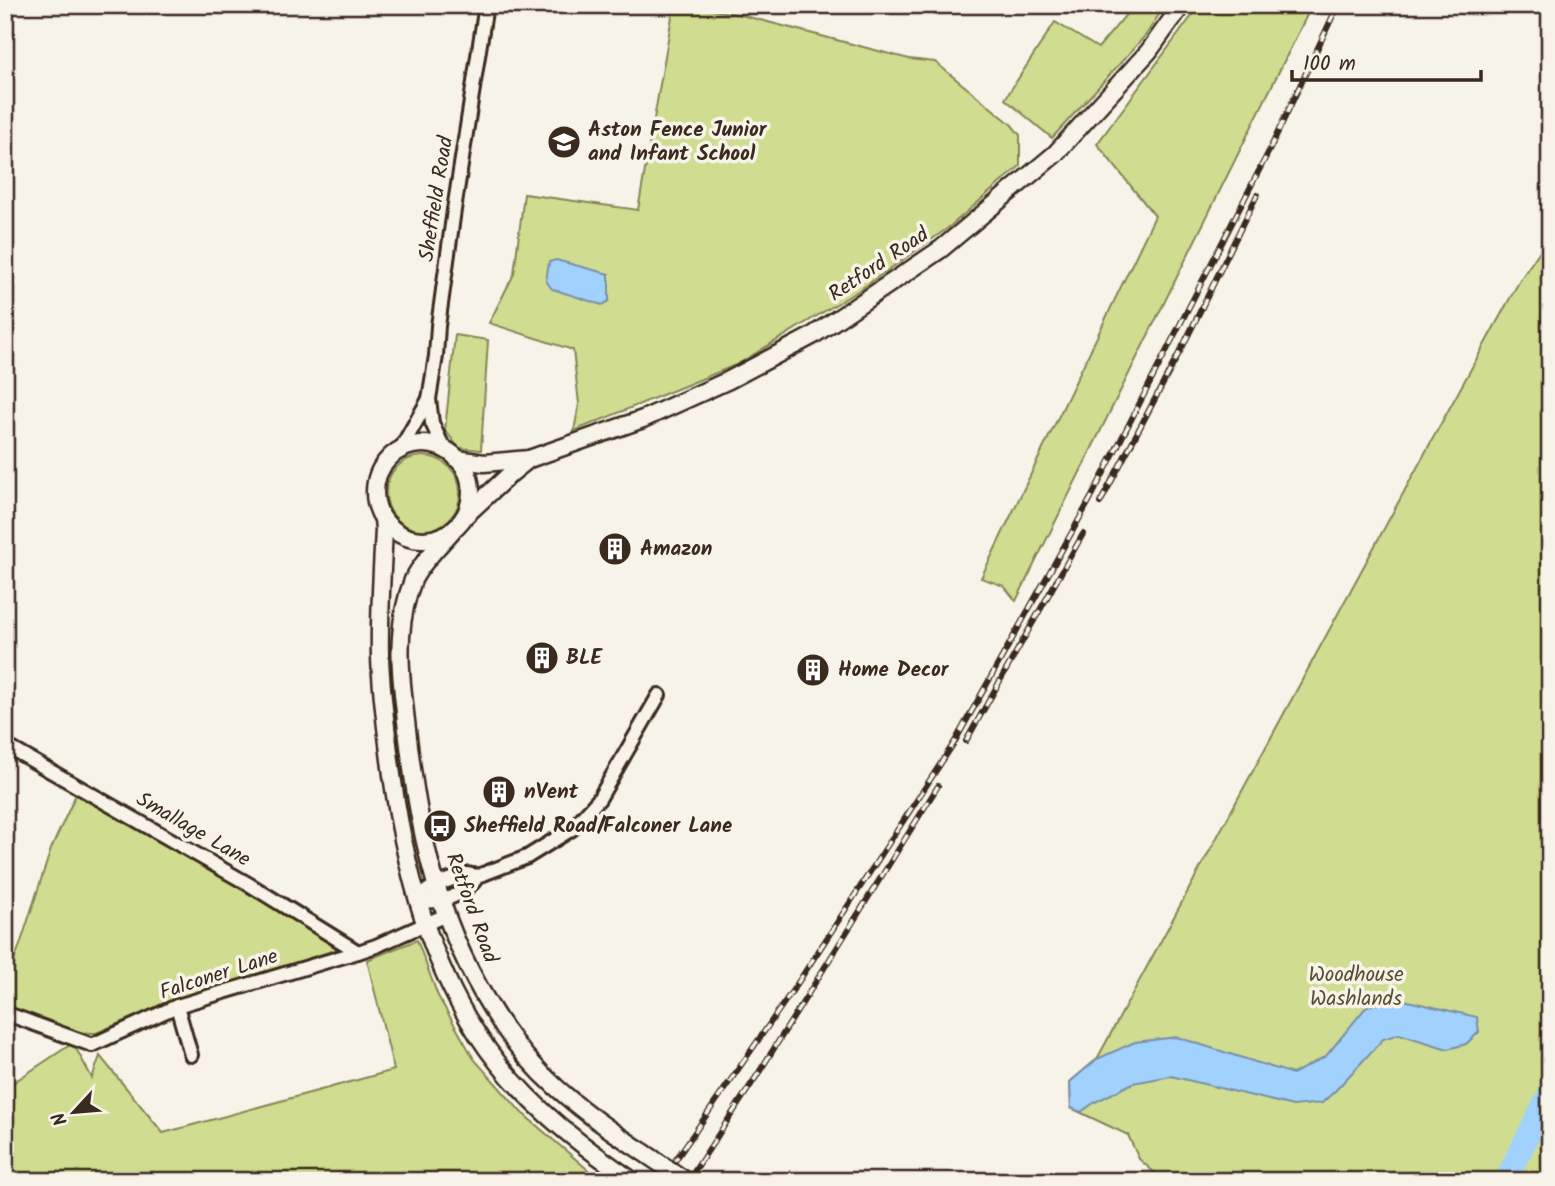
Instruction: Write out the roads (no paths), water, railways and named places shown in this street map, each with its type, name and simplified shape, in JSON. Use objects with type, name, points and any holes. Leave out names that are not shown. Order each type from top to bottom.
[{"type":"main road","name":"Retford Road","points":[[450,454],[484,463],[529,459],[643,419],[729,380],[812,336],[941,250],[1055,154],[1149,51],[1182,5]]},
{"type":"main road","points":[[414,445],[429,445],[450,454],[465,469],[470,481],[469,507],[458,524],[441,537],[415,540],[402,536],[383,519],[375,494],[377,481],[382,468],[400,450],[414,445]]},
{"type":"main road","name":"Retford Road","points":[[529,459],[458,524],[430,556],[414,579],[405,607],[401,638],[403,690],[426,841],[436,885],[472,975],[517,1046],[542,1073],[606,1128],[686,1181]]},
{"type":"main road","name":"Retford Road","points":[[383,519],[380,660],[384,716],[393,785],[406,852],[426,923],[443,968],[464,1011],[496,1060],[532,1101],[565,1132],[630,1179]]},
{"type":"street","name":"Sheffield Road","points":[[450,454],[432,423],[429,399],[452,223],[486,5]]},
{"type":"street","name":"Sheffield Road","points":[[400,450],[429,399]]},
{"type":"street","points":[[419,901],[436,885],[466,874],[478,876],[527,857],[572,829],[599,799],[659,695]]},
{"type":"street","name":"Smallage Lane","points":[[5,745],[250,885],[358,953]]},
{"type":"street","name":"Falconer Lane","points":[[5,1013],[92,1045],[177,1006],[376,946],[426,923],[472,886],[478,876]]},
{"type":"street","points":[[419,901],[444,908]]},
{"type":"street","points":[[177,1006],[191,1055]]},
{"type":"water","points":[[556,260],[609,274],[609,301],[602,305],[552,289],[546,281],[549,262]]},
{"type":"water","points":[[1399,999],[1477,1017],[1479,1032],[1466,1044],[1448,1049],[1399,1034],[1383,1039],[1322,1103],[1293,1106],[1171,1076],[1133,1083],[1081,1112],[1071,1108],[1070,1082],[1097,1059],[1135,1042],[1177,1037],[1293,1074],[1326,1056],[1367,1006]]},
{"type":"waterway","points":[[1506,1181],[1550,1093]]},
{"type":"railway","points":[[661,1181],[797,984],[954,743],[1091,498],[1269,151],[1338,5]]},
{"type":"railway","points":[[1100,503],[1184,344],[1257,195]]},
{"type":"railway","points":[[966,741],[1083,534]]},
{"type":"railway","points":[[688,1181],[938,786]]},
{"type":"place","name":"Aston Fence Junior and Infant School","points":[[564,142]]},
{"type":"place","name":"Amazon","points":[[615,549]]},
{"type":"place","name":"BLE","points":[[542,658]]},
{"type":"place","name":"Home Decor","points":[[813,670]]},
{"type":"place","name":"nVent","points":[[499,792]]},
{"type":"place","name":"Sheffield Road/Falconer Lane","points":[[440,826]]},
{"type":"park label","name":"Woodhouse Washlands","points":[[1356,987]]}]
